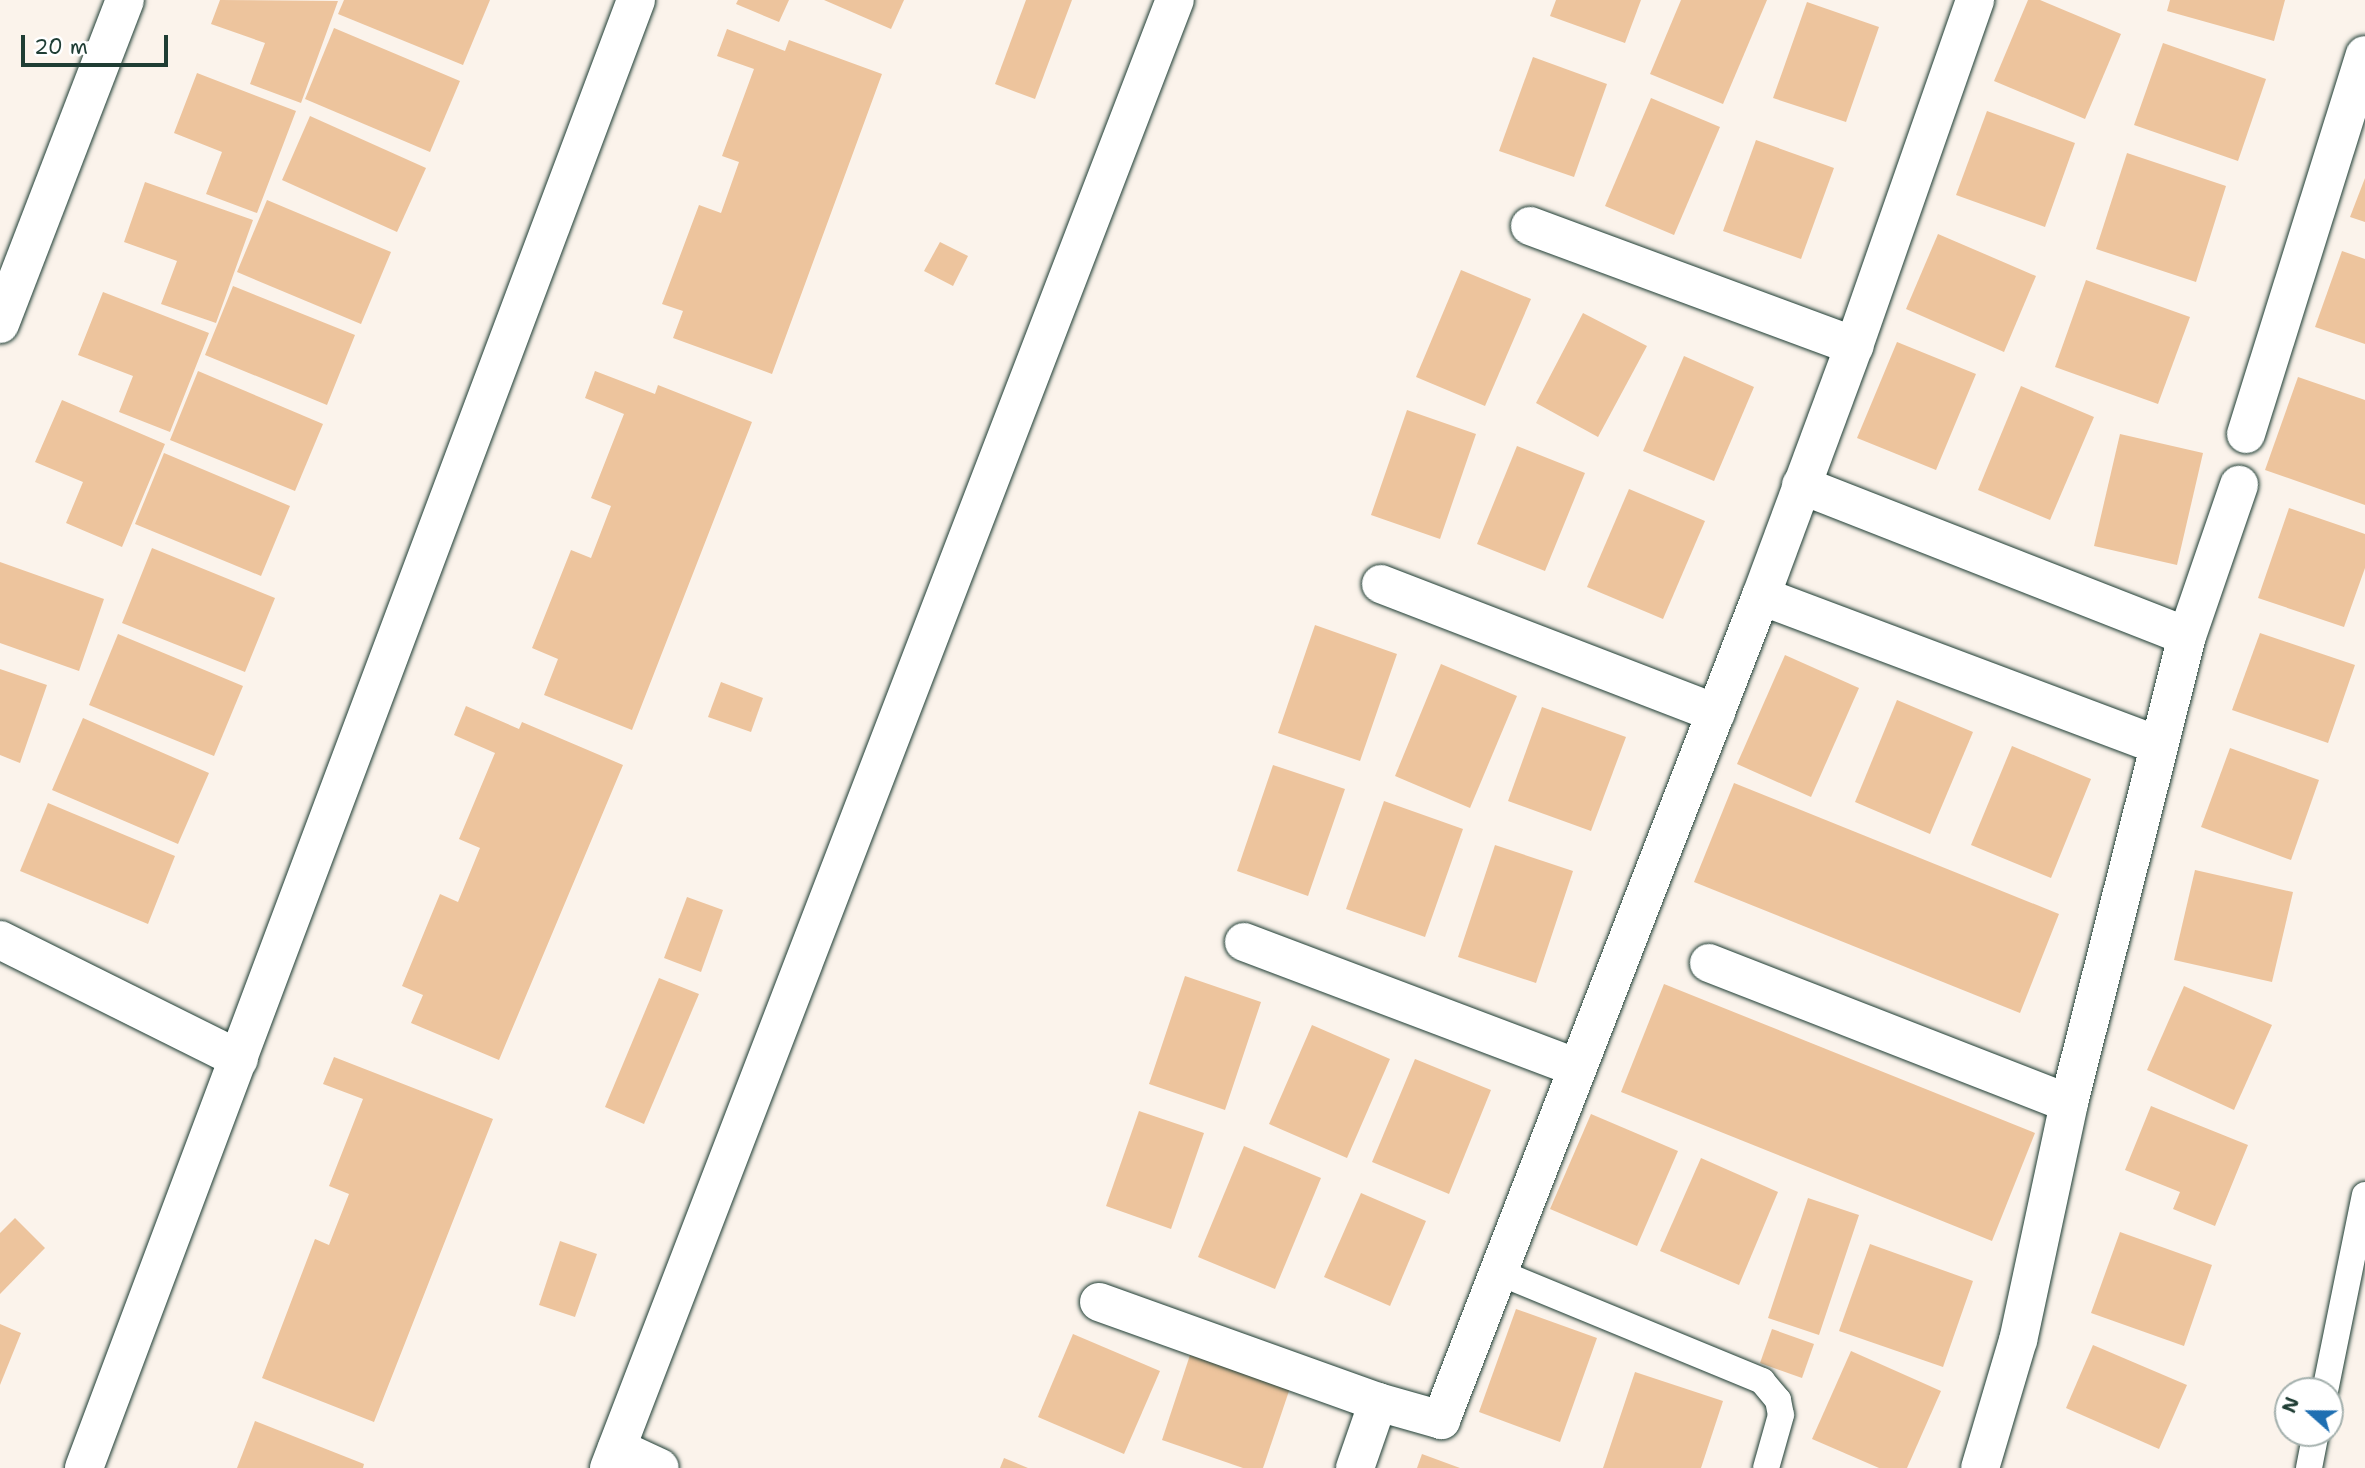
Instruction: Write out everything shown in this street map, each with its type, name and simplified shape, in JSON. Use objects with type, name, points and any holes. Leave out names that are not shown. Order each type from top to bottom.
[{"type":"street","points":[[0,324],[125,0]]},
{"type":"street","points":[[84,1468],[636,0]]},
{"type":"street","points":[[660,1468],[613,1458],[1175,0]]},
{"type":"street","points":[[1099,1303],[1378,1402],[1441,1420],[1760,596],[1854,346],[1975,0]]},
{"type":"street","points":[[2246,434],[2365,55]]},
{"type":"street","points":[[1530,226],[1854,346]]},
{"type":"street","points":[[1801,485],[2187,635]]},
{"type":"street","points":[[1980,1468],[2018,1340],[2069,1102],[2157,745],[2187,635],[2239,485]]},
{"type":"street","points":[[1381,584],[1716,713]]},
{"type":"street","points":[[1760,596],[2157,745]]},
{"type":"street","points":[[0,940],[239,1059]]},
{"type":"street","points":[[1244,942],[1577,1068]]},
{"type":"street","points":[[1709,962],[2069,1102]]},
{"type":"street","points":[[1356,1468],[1378,1402]]},
{"type":"lane","points":[[2328,1377],[2365,1195]]},
{"type":"lane","points":[[1498,1272],[1762,1381],[1778,1399],[1781,1415],[1766,1468]]},
{"type":"lane","points":[[2309,1468],[2313,1447]]},
{"type":"building","points":[[220,0],[338,1],[301,103],[250,84],[265,43],[211,24]]},
{"type":"building","points":[[344,0],[490,0],[463,65],[338,14]]},
{"type":"building","points":[[738,0],[789,0],[779,22],[736,4]]},
{"type":"building","points":[[824,0],[904,0],[891,29]]},
{"type":"building","points":[[1026,0],[1072,0],[1035,99],[995,84]]},
{"type":"building","points":[[1556,0],[1641,0],[1625,43],[1550,16]]},
{"type":"building","points":[[1681,0],[1767,0],[1723,104],[1650,74]]},
{"type":"building","points":[[2028,0],[2040,0],[2121,34],[2085,119],[1994,81]]},
{"type":"building","points":[[2170,0],[2285,0],[2274,41],[2167,11]]},
{"type":"building","points":[[1807,2],[1879,27],[1846,122],[1773,98]]},
{"type":"building","points":[[334,28],[460,81],[430,152],[305,99]]},
{"type":"building","points":[[727,29],[785,51],[789,40],[882,74],[772,374],[673,338],[683,311],[662,304],[699,205],[721,213],[739,162],[722,156],[754,69],[717,56]]},
{"type":"building","points":[[2163,43],[2266,79],[2238,161],[2134,125]]},
{"type":"building","points":[[1533,57],[1607,84],[1574,177],[1499,151]]},
{"type":"building","points":[[197,73],[296,111],[257,213],[206,194],[222,152],[174,133]]},
{"type":"building","points":[[1651,98],[1720,127],[1674,235],[1605,206]]},
{"type":"building","points":[[1987,111],[2075,143],[2045,227],[1956,195]]},
{"type":"building","points":[[310,116],[426,168],[397,232],[282,180]]},
{"type":"building","points":[[1756,140],[1834,168],[1801,259],[1723,231]]},
{"type":"building","points":[[2127,153],[2226,186],[2196,282],[2096,249]]},
{"type":"building","points":[[2365,178],[2365,222],[2350,217]]},
{"type":"building","points":[[145,182],[253,220],[216,323],[161,304],[177,261],[124,242]]},
{"type":"building","points":[[267,200],[391,252],[361,324],[237,272]]},
{"type":"building","points":[[1938,234],[2036,276],[2004,352],[1906,309]]},
{"type":"building","points":[[940,242],[968,256],[953,286],[924,271]]},
{"type":"building","points":[[2342,251],[2365,259],[2365,344],[2315,327]]},
{"type":"building","points":[[1461,270],[1531,299],[1485,406],[1416,377]]},
{"type":"building","points":[[2086,280],[2190,317],[2158,404],[2055,367]]},
{"type":"building","points":[[233,286],[355,335],[327,405],[205,355]]},
{"type":"building","points":[[103,292],[209,333],[170,432],[119,412],[133,376],[78,355]]},
{"type":"building","points":[[1583,313],[1647,346],[1598,437],[1536,403]]},
{"type":"building","points":[[1897,342],[1976,374],[1936,470],[1857,438]]},
{"type":"building","points":[[1684,356],[1754,387],[1714,481],[1643,451]]},
{"type":"building","points":[[198,371],[323,424],[295,491],[170,440]]},
{"type":"building","points":[[595,371],[655,394],[658,385],[752,422],[632,730],[544,695],[558,659],[532,648],[571,550],[591,558],[611,506],[591,498],[624,414],[585,398]]},
{"type":"building","points":[[2298,377],[2365,400],[2365,505],[2265,470]]},
{"type":"building","points":[[2021,386],[2094,417],[2050,520],[1978,490]]},
{"type":"building","points":[[62,400],[165,444],[122,547],[66,523],[83,482],[35,462]]},
{"type":"building","points":[[1407,410],[1476,434],[1440,539],[1371,515]]},
{"type":"building","points":[[2120,434],[2203,453],[2177,565],[2094,546]]},
{"type":"building","points":[[1517,446],[1585,473],[1545,571],[1477,544]]},
{"type":"building","points":[[164,453],[290,506],[261,576],[135,524]]},
{"type":"building","points":[[1629,489],[1705,521],[1663,619],[1587,587]]},
{"type":"building","points":[[2289,508],[2365,534],[2365,568],[2344,627],[2258,598]]},
{"type":"building","points":[[152,548],[275,598],[245,672],[122,623]]},
{"type":"building","points":[[0,562],[104,599],[79,671],[0,643]]},
{"type":"building","points":[[1315,625],[1397,654],[1360,761],[1278,733]]},
{"type":"building","points":[[2260,633],[2355,665],[2328,743],[2232,710]]},
{"type":"building","points":[[118,634],[243,686],[214,756],[89,705]]},
{"type":"building","points":[[1785,655],[1859,688],[1811,797],[1737,764]]},
{"type":"building","points":[[1441,664],[1517,696],[1470,808],[1395,776]]},
{"type":"building","points":[[0,669],[47,685],[20,763],[0,755]]},
{"type":"building","points":[[721,682],[763,698],[751,732],[708,717]]},
{"type":"building","points":[[1897,700],[1973,732],[1930,834],[1855,802]]},
{"type":"building","points":[[466,706],[519,729],[522,722],[623,765],[499,1060],[411,1023],[423,995],[402,986],[440,894],[458,902],[480,848],[459,839],[495,753],[454,735]]},
{"type":"building","points":[[1542,707],[1626,737],[1591,831],[1508,801]]},
{"type":"building","points":[[83,718],[209,773],[178,844],[52,790]]},
{"type":"building","points":[[2012,746],[2091,779],[2051,878],[1971,845]]},
{"type":"building","points":[[2230,748],[2319,780],[2291,860],[2201,827]]},
{"type":"building","points":[[1273,765],[1345,789],[1308,896],[1237,871]]},
{"type":"building","points":[[1734,783],[2059,914],[2020,1013],[1694,882]]},
{"type":"building","points":[[1384,801],[1463,829],[1425,937],[1346,909]]},
{"type":"building","points":[[48,803],[175,856],[148,924],[20,871]]},
{"type":"building","points":[[1495,845],[1573,871],[1536,983],[1458,957]]},
{"type":"building","points":[[2195,870],[2293,892],[2272,982],[2174,960]]},
{"type":"building","points":[[687,897],[723,910],[701,972],[664,958]]},
{"type":"building","points":[[1185,976],[1261,1002],[1225,1110],[1149,1084]]},
{"type":"building","points":[[659,978],[699,994],[644,1124],[605,1107]]},
{"type":"building","points":[[1664,984],[2035,1133],[1992,1241],[1621,1092]]},
{"type":"building","points":[[2184,986],[2272,1025],[2234,1110],[2147,1070]]},
{"type":"building","points":[[1312,1025],[1390,1059],[1347,1158],[1269,1124]]},
{"type":"building","points":[[334,1057],[493,1119],[374,1422],[262,1378],[315,1239],[329,1245],[349,1194],[329,1186],[363,1099],[323,1084]]},
{"type":"building","points":[[1415,1059],[1491,1090],[1449,1194],[1372,1162]]},
{"type":"building","points":[[2151,1106],[2248,1145],[2215,1226],[2173,1209],[2180,1192],[2125,1170]]},
{"type":"building","points":[[1139,1111],[1204,1133],[1171,1229],[1106,1206]]},
{"type":"building","points":[[1591,1114],[1678,1151],[1637,1246],[1550,1209]]},
{"type":"building","points":[[1244,1146],[1321,1178],[1275,1289],[1198,1257]]},
{"type":"building","points":[[1701,1158],[1778,1192],[1739,1285],[1660,1251]]},
{"type":"building","points":[[1361,1193],[1426,1221],[1390,1306],[1324,1277]]},
{"type":"building","points":[[1808,1198],[1859,1215],[1819,1335],[1768,1318]]},
{"type":"building","points":[[15,1218],[45,1248],[0,1294],[0,1233]]},
{"type":"building","points":[[2120,1232],[2212,1265],[2184,1346],[2091,1313]]},
{"type":"building","points":[[560,1241],[597,1254],[575,1317],[539,1305]]},
{"type":"building","points":[[1870,1244],[1973,1281],[1943,1367],[1839,1331]]},
{"type":"building","points":[[1516,1309],[1597,1338],[1560,1442],[1479,1412]]},
{"type":"building","points":[[0,1324],[21,1333],[0,1385]]},
{"type":"building","points":[[1772,1329],[1814,1344],[1802,1378],[1760,1363]]},
{"type":"building","points":[[1073,1334],[1160,1371],[1124,1454],[1038,1417]]},
{"type":"building","points":[[2093,1345],[2187,1385],[2159,1449],[2066,1408]]},
{"type":"building","points":[[1851,1351],[1941,1391],[1907,1468],[1879,1468],[1812,1439]]},
{"type":"building","points":[[1190,1355],[1290,1388],[1263,1468],[1243,1468],[1162,1440]]},
{"type":"building","points":[[1635,1372],[1723,1401],[1701,1468],[1603,1468]]},
{"type":"building","points":[[255,1421],[364,1464],[363,1468],[237,1468]]},
{"type":"building","points":[[1422,1454],[1460,1468],[1417,1468]]},
{"type":"building","points":[[1004,1458],[1028,1468],[1000,1468]]}]
